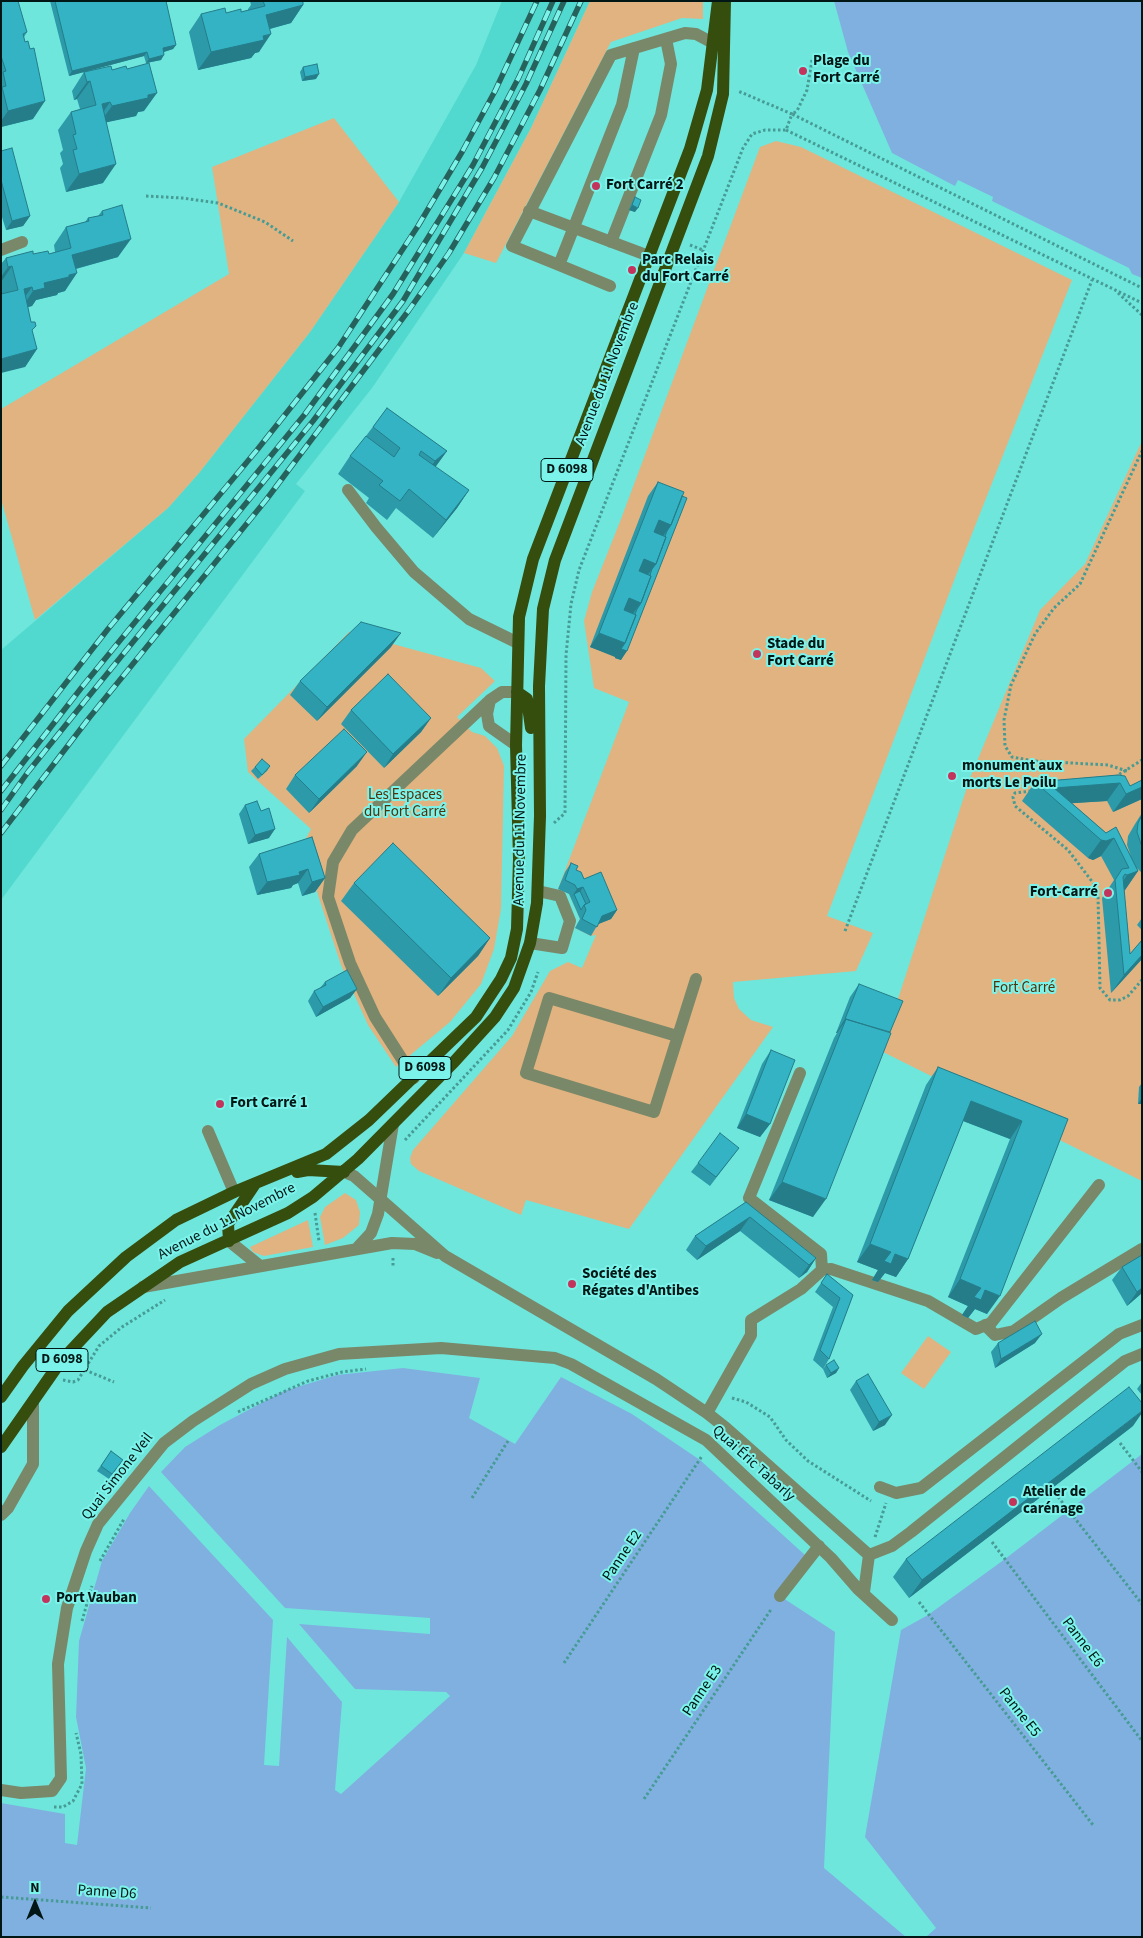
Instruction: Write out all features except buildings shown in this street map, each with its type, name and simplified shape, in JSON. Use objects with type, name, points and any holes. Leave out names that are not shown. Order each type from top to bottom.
[{"type":"main road","name":"Avenue du 11 Novembre","points":[[1,1397],[23,1366],[68,1311],[126,1257],[176,1220],[234,1192],[326,1154],[369,1120],[476,1017],[501,979],[510,958],[517,929],[519,859],[516,745],[519,617],[533,559],[690,149],[707,90],[718,1]]},
{"type":"main road","name":"Avenue du 11 Novembre","points":[[1,1447],[61,1361],[107,1312],[140,1287],[180,1262],[288,1213],[344,1172],[393,1124],[495,1017],[514,988],[530,943],[538,891],[540,786],[539,674],[543,609],[555,560],[708,156],[723,86],[725,1]]},
{"type":"main road","points":[[635,345],[641,314],[660,268],[656,258],[650,256]]},
{"type":"main road","points":[[517,692],[527,699],[531,714],[532,766],[540,786]]},
{"type":"main road","points":[[275,1176],[308,1170],[344,1172]]},
{"type":"main road","points":[[229,1241],[228,1224],[255,1184]]},
{"type":"street","points":[[610,286],[512,246],[611,55],[685,33],[696,34],[713,43]]},
{"type":"street","points":[[611,242],[661,115],[671,64],[666,39]]},
{"type":"street","points":[[559,265],[622,105],[634,48]]},
{"type":"street","points":[[529,211],[650,256]]},
{"type":"street","points":[[1,250],[22,242]]},
{"type":"street","points":[[348,490],[414,572],[469,619],[518,643]]},
{"type":"street","points":[[414,1078],[375,1017],[350,963],[328,897],[333,862],[352,830],[467,720],[502,692],[517,692]]},
{"type":"street","points":[[489,726],[487,714],[490,700]]},
{"type":"street","points":[[467,720],[489,726],[516,745]]},
{"type":"street","points":[[530,943],[562,948],[570,921],[560,896],[538,891]]},
{"type":"street","points":[[677,1036],[549,998],[526,1074],[654,1112],[696,979]]},
{"type":"street","points":[[800,1072],[749,1198],[822,1254],[822,1270]]},
{"type":"street","points":[[358,1247],[371,1233],[381,1201],[393,1124]]},
{"type":"street","points":[[208,1131],[234,1192]]},
{"type":"street","points":[[344,1172],[354,1176],[445,1256]]},
{"type":"street","points":[[707,1412],[751,1335],[751,1320],[801,1288],[822,1270],[831,1269],[928,1301],[976,1329],[991,1323],[1099,1186]]},
{"type":"street","points":[[229,1241],[260,1266]]},
{"type":"street","points":[[140,1287],[358,1247],[392,1243],[415,1244],[445,1256],[656,1379],[707,1412],[869,1555]]},
{"type":"street","points":[[985,1325],[996,1335],[1014,1331],[1061,1298],[1142,1249]]},
{"type":"street","points":[[880,1487],[896,1492],[920,1488],[1119,1334],[1142,1325]]},
{"type":"street","name":"Quai Simone Veil","points":[[1,1790],[41,1793],[52,1791],[58,1784],[61,1771],[58,1664],[67,1608],[86,1551],[98,1524],[164,1443],[233,1393],[284,1369],[339,1354],[441,1348],[555,1358]]},
{"type":"street","points":[[869,1555],[892,1546],[1125,1361],[1142,1354]]},
{"type":"street","name":"Quai Éric Tabarly","points":[[555,1358],[571,1364],[706,1440],[819,1546],[892,1620]]},
{"type":"street","points":[[1,1515],[8,1508],[33,1464],[33,1402]]},
{"type":"street","points":[[780,1596],[819,1546]]},
{"type":"street","points":[[861,1590],[869,1555]]},
{"type":"path","points":[[786,130],[792,114],[797,111],[807,90],[812,60]]},
{"type":"path","points":[[723,86],[792,114],[1142,288]]},
{"type":"path","points":[[554,823],[564,813],[566,655],[571,604],[579,570],[743,148],[752,134],[765,130],[786,130],[1142,303]]},
{"type":"path","points":[[146,196],[218,203],[265,222],[293,241]]},
{"type":"path","points":[[844,930],[1092,280]]},
{"type":"path","points":[[1116,291],[1142,315]]},
{"type":"path","points":[[1126,771],[1108,765],[1034,761],[1012,757],[1005,746],[1004,720],[1011,685],[1035,634],[1054,608],[1080,584],[1142,451]]},
{"type":"path","points":[[1111,779],[1142,760]]},
{"type":"path","points":[[1040,791],[1015,793],[1013,801],[1017,809],[1068,850],[1094,884],[1099,909],[1100,988],[1110,1000],[1120,1000],[1128,996],[1142,980]]},
{"type":"path","points":[[314,1209],[321,1254]]},
{"type":"path","points":[[68,1382],[78,1380],[99,1346],[122,1327],[170,1297]]},
{"type":"path","points":[[236,1413],[308,1380],[342,1372],[370,1369]]},
{"type":"path","points":[[85,1370],[114,1382]]},
{"type":"path","points":[[714,1400],[728,1398],[746,1402],[770,1417],[786,1440],[808,1461],[875,1503]]},
{"type":"path","points":[[472,1498],[508,1441]]},
{"type":"path","points":[[1120,1443],[1142,1472]]},
{"type":"path","name":"Panne E2","points":[[564,1663],[700,1460]]},
{"type":"path","points":[[879,1527],[886,1502],[896,1492]]},
{"type":"path","points":[[1055,1492],[1142,1604]]},
{"type":"path","points":[[880,1503],[886,1502]]},
{"type":"path","points":[[99,1562],[128,1512]]},
{"type":"path","name":"Panne E6","points":[[992,1542],[1142,1741]]},
{"type":"path","points":[[80,1626],[94,1578]]},
{"type":"path","name":"Panne E3","points":[[644,1799],[780,1596]]},
{"type":"path","name":"Panne E5","points":[[919,1602],[1093,1825]]},
{"type":"path","points":[[45,1807],[63,1807],[73,1800],[82,1784],[81,1754],[74,1726]]},
{"type":"path","name":"Panne D6","points":[[1,1896],[151,1908]]},
{"type":"shaded area","points":[[502,1],[590,1],[531,128],[464,253],[372,388],[296,484],[305,491],[1,900],[1,650],[168,508],[199,473],[310,332],[399,202],[476,65]]},
{"type":"shaded area","points":[[834,1],[1142,1],[1142,278],[1132,274],[1129,268],[992,201],[993,197],[958,180],[955,186],[892,153],[848,52]]},
{"type":"shaded area","name":"Port Vauban","points":[[403,1368],[480,1378],[469,1418],[515,1444],[561,1377],[632,1414],[700,1460],[805,1555],[780,1596],[835,1632],[824,1868],[906,1937],[1,1937],[1,1803],[65,1814],[65,1843],[77,1845],[86,1768],[76,1717],[79,1641],[102,1561],[130,1513],[149,1486],[273,1620],[264,1765],[279,1766],[287,1637],[342,1702],[335,1790],[341,1794],[450,1696],[446,1692],[355,1689],[299,1624],[430,1634],[430,1618],[285,1608],[161,1472],[185,1447],[220,1425],[284,1391],[337,1375]]},
{"type":"shaded area","points":[[1142,1454],[1142,1937],[926,1937],[936,1928],[865,1837],[901,1630],[928,1615],[1005,1559]]},
{"type":"green space","points":[[590,1],[703,1],[703,19],[682,18],[611,42],[496,263],[464,253],[531,128]]},
{"type":"green space","points":[[334,118],[399,202],[310,332],[199,473],[168,508],[35,620],[1,499],[1,409],[229,274],[212,167]]},
{"type":"green space","name":"Stade du Fort Carré","points":[[776,141],[801,147],[1072,280],[966,549],[827,916],[873,933],[856,971],[733,982],[734,998],[739,1009],[751,1020],[773,1027],[629,1229],[526,1200],[521,1215],[419,1171],[411,1164],[410,1158],[413,1150],[512,1036],[550,971],[568,962],[582,968],[596,935],[591,936],[575,928],[580,919],[569,894],[558,889],[629,702],[594,688],[584,621],[592,592],[760,147]]},
{"type":"green space","name":"Fort Carré","points":[[1142,441],[1142,1181],[881,1051],[970,778],[1040,610],[1085,564]]},
{"type":"green space","name":"Les Espaces du Fort Carré","points":[[349,632],[481,668],[495,681],[457,717],[472,732],[485,736],[497,748],[504,766],[501,909],[494,949],[481,984],[450,1022],[396,1067],[368,1025],[341,965],[302,846],[311,829],[248,772],[244,739]]},
{"type":"green space","points":[[345,1193],[356,1200],[360,1212],[359,1225],[343,1238],[325,1245],[320,1217],[325,1207]]},
{"type":"green space","points":[[308,1220],[313,1247],[264,1256],[253,1252],[250,1247]]},
{"type":"green space","points":[[928,1336],[951,1352],[924,1389],[901,1373]]},
{"type":"railway","points":[[1,766],[108,629],[257,450],[338,348],[418,226],[462,152],[495,91],[537,1]]},
{"type":"railway","points":[[1,791],[82,687],[305,414],[393,294],[473,165],[519,77],[553,1]]},
{"type":"railway","points":[[1,810],[28,772],[313,421],[403,301],[482,168],[526,84],[564,1]]},
{"type":"railway","points":[[1,833],[89,718],[266,500],[409,310],[449,253],[494,178],[540,90],[581,1]]},
{"type":"place","name":"Plage du Fort Carré","points":[[803,71]]},
{"type":"place","name":"Fort Carré 2","points":[[596,186]]},
{"type":"place","name":"Parc Relais du Fort Carré","points":[[632,270]]},
{"type":"place","name":"Stade du Fort Carré","points":[[757,654]]},
{"type":"place","name":"monument aux morts Le Poilu","points":[[952,776]]},
{"type":"place","name":"Fort-Carré","points":[[1108,893]]},
{"type":"place","name":"Fort Carré 1","points":[[220,1104]]},
{"type":"place","name":"Société des Régates d'Antibes","points":[[572,1284]]},
{"type":"place","name":"Atelier de carénage","points":[[1013,1502]]},
{"type":"place","name":"Port Vauban","points":[[46,1599]]}]
